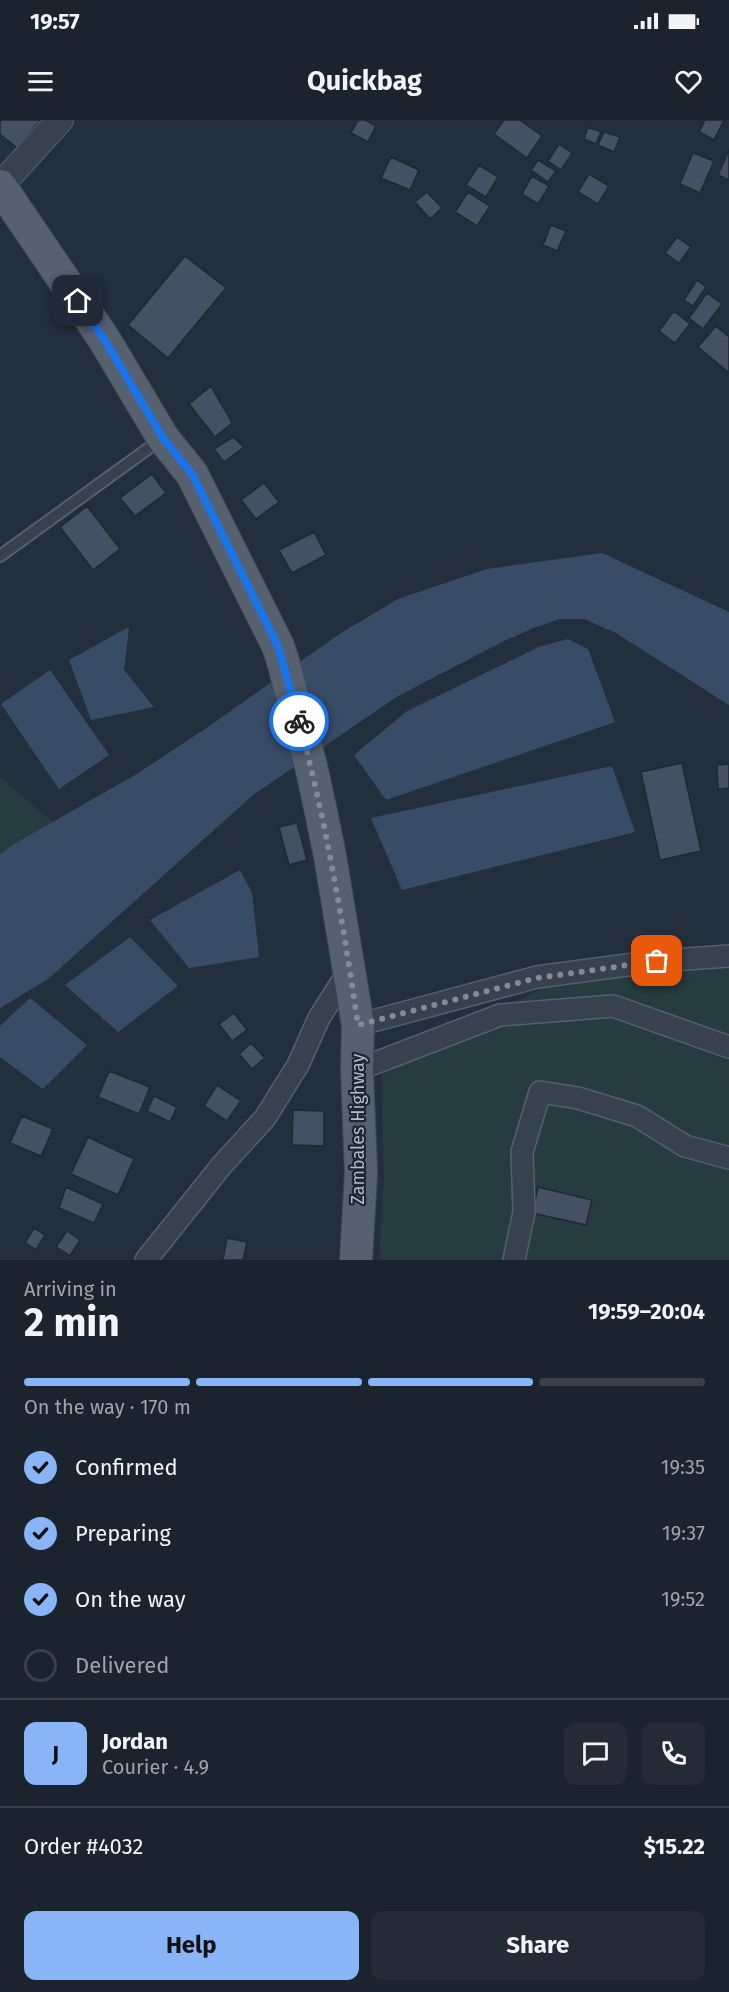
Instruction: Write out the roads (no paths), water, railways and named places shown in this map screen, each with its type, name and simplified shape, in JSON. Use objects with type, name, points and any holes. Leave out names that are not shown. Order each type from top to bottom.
[{"type":"main road","name":"Zambales Highway","points":[[0,186],[104,339],[163,438],[192,474],[282,658],[311,766],[330,856],[358,1025],[360,1173],[356,1260]]},
{"type":"street","points":[[0,186],[60,120]]},
{"type":"street","points":[[358,1025],[537,978],[657,961],[729,956]]},
{"type":"street","points":[[146,1260],[222,1165],[265,1118],[298,1065],[318,1018],[350,969]]},
{"type":"street","points":[[357,1070],[500,1015],[613,1006],[729,1047]]},
{"type":"street","points":[[514,1260],[524,1212],[522,1152],[540,1092],[578,1098],[637,1116],[685,1146],[729,1158]]},
{"type":"lane","points":[[0,556],[163,438]]},
{"type":"water","points":[[602,553],[729,612],[729,705],[616,633],[584,619],[560,619],[536,627],[398,696],[253,795],[48,979],[0,1008],[0,854],[135,775],[208,727],[341,633],[398,599],[487,569]]},
{"type":"water","points":[[129,627],[124,670],[154,707],[91,720],[69,660]]},
{"type":"water","points":[[568,639],[588,649],[615,722],[386,800],[354,755],[407,711],[539,647]]},
{"type":"water","points":[[50,670],[109,755],[59,789],[1,704]]},
{"type":"water","points":[[612,766],[635,832],[402,890],[371,818]]},
{"type":"water","points":[[240,870],[252,893],[259,957],[189,968],[150,920]]},
{"type":"water","points":[[130,937],[178,986],[118,1032],[65,985]]},
{"type":"water","points":[[30,998],[87,1045],[43,1089],[0,1057],[0,1026]]}]
